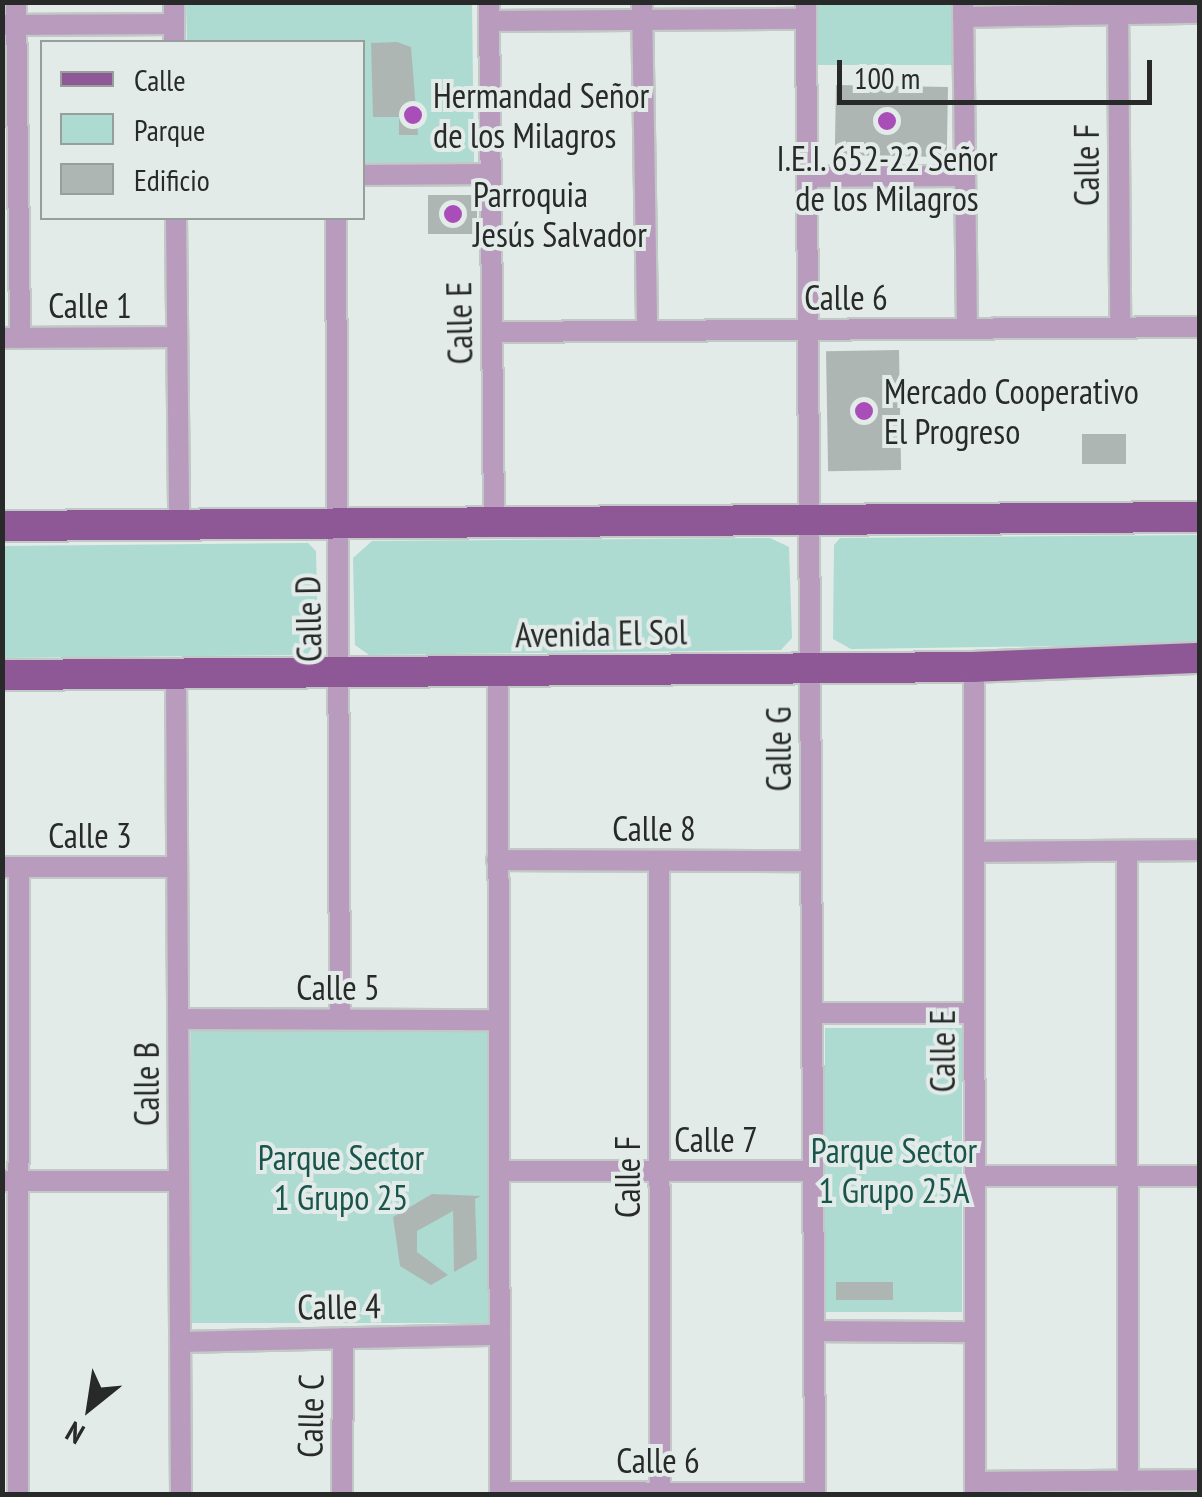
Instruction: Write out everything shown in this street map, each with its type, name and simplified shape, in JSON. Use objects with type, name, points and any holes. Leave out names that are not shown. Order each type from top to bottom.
[{"type":"main road","points":[[2,526],[813,516],[1200,517]]},
{"type":"main road","name":"Avenida El Sol","points":[[2,676],[974,666],[1200,658]]},
{"type":"street","points":[[11,338],[9,25],[16,2]]},
{"type":"street","points":[[967,328],[963,10],[1118,8],[1200,13]]},
{"type":"street","name":"Calle F","points":[[1118,8],[1120,327]]},
{"type":"street","points":[[642,11],[647,330]]},
{"type":"street","points":[[489,12],[806,11]]},
{"type":"street","name":"Calle G","points":[[806,11],[813,516],[810,668],[814,1494]]},
{"type":"street","name":"Calle E","points":[[489,12],[494,522]]},
{"type":"street","points":[[9,25],[174,23]]},
{"type":"street","points":[[365,176],[490,174]]},
{"type":"street","points":[[807,177],[965,176]]},
{"type":"street","points":[[176,220],[179,524]]},
{"type":"street","name":"Calle D","points":[[336,220],[342,673],[340,1019]]},
{"type":"street","name":"Calle 6","points":[[492,332],[1200,327]]},
{"type":"street","name":"Calle 1","points":[[11,338],[177,336]]},
{"type":"street","name":"Calle E","points":[[974,666],[975,1488]]},
{"type":"street","points":[[498,671],[500,1493]]},
{"type":"street","name":"Calle B","points":[[176,674],[180,1494]]},
{"type":"street","points":[[974,852],[1200,850]]},
{"type":"street","points":[[1127,851],[1128,1481]]},
{"type":"street","name":"Calle 8","points":[[498,860],[811,861]]},
{"type":"street","name":"Calle F","points":[[659,861],[660,1492]]},
{"type":"street","points":[[11,867],[11,1181],[18,1494]]},
{"type":"street","name":"Calle 3","points":[[11,867],[177,867]]},
{"type":"street","points":[[812,1012],[974,1013]]},
{"type":"street","name":"Calle 5","points":[[178,1018],[498,1020]]},
{"type":"street","name":"Calle 7","points":[[499,1170],[813,1171]]},
{"type":"street","points":[[974,1176],[1200,1176]]},
{"type":"street","points":[[11,1181],[179,1181]]},
{"type":"street","points":[[814,1331],[974,1332]]},
{"type":"street","name":"Calle 4","points":[[180,1342],[500,1335]]},
{"type":"street","name":"Calle C","points":[[342,1494],[343,1338]]},
{"type":"street","points":[[975,1488],[1200,1480]]},
{"type":"street","name":"Calle 6","points":[[500,1493],[814,1494]]},
{"type":"green space","points":[[186,3],[472,3],[474,162],[365,163],[365,40],[187,40]]},
{"type":"green space","points":[[815,3],[954,3],[954,65],[815,65]]},
{"type":"green space","points":[[1199,535],[1199,644],[851,649],[833,639],[834,545],[840,538]]},
{"type":"green space","points":[[770,538],[789,547],[792,638],[781,650],[369,655],[355,645],[353,558],[372,541]]},
{"type":"green space","points":[[308,543],[316,551],[318,639],[307,655],[3,658],[3,546]]},
{"type":"green space","name":"Parque Sector 1 Grupo 25","points":[[191,1028],[488,1028],[488,1323],[191,1323]]},
{"type":"green space","name":"Parque Sector 1 Grupo 25A","points":[[825,1028],[962,1028],[962,1312],[825,1312]]},
{"type":"building","points":[[397,42],[411,47],[418,135],[399,135],[399,117],[373,117],[371,43]]},
{"type":"building","name":"I.E.I. 652-22 Señor de los Milagros","points":[[836,85],[948,87],[947,157],[835,155]]},
{"type":"building","name":"Parroquia Jesús Salvador","points":[[428,195],[477,195],[477,234],[428,234]]},
{"type":"building","name":"Mercado Cooperativo El Progreso","points":[[899,350],[901,470],[828,471],[826,351]]},
{"type":"building","points":[[1082,434],[1126,434],[1126,464],[1082,464]]},
{"type":"building","points":[[432,1194],[481,1196],[475,1199],[477,1259],[454,1272],[453,1211],[417,1231],[417,1252],[448,1275],[431,1285],[400,1266],[393,1217]]},
{"type":"building","points":[[836,1282],[893,1282],[893,1300],[836,1300]]},
{"type":"place","name":"Hermandad Señor de los Milagros","points":[[413,115]]},
{"type":"place","name":"I.E.I. 652-22 Señor de los Milagros","points":[[887,121]]},
{"type":"place","name":"Parroquia Jesús Salvador","points":[[453,214]]},
{"type":"place","name":"Mercado Cooperativo El Progreso","points":[[864,411]]}]
